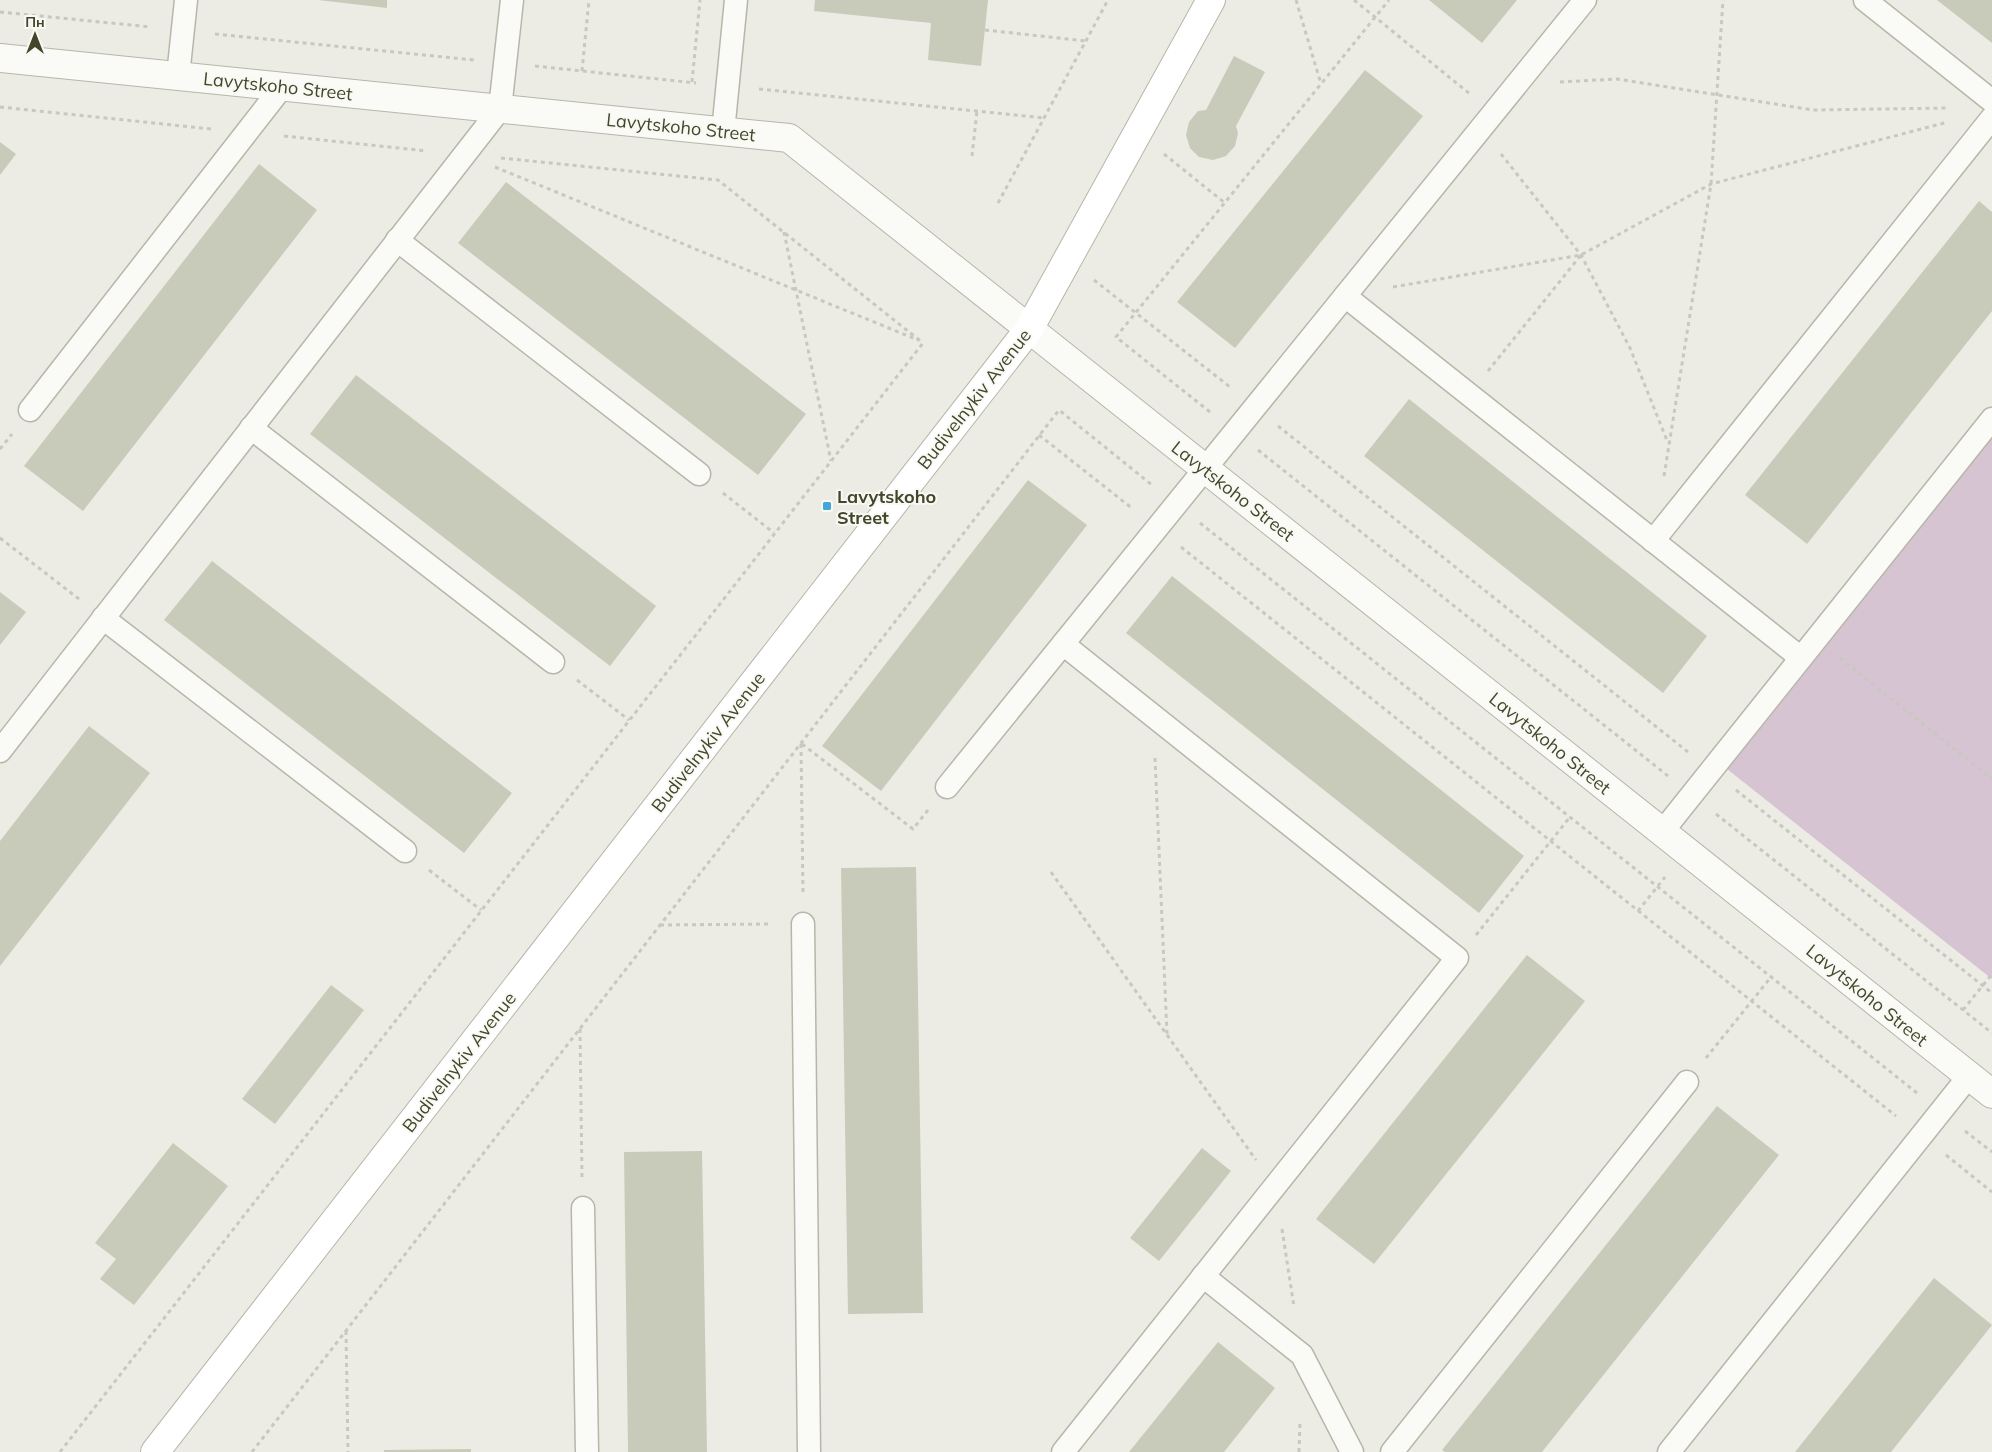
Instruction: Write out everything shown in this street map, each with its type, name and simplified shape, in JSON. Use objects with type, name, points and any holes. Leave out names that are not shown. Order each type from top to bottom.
[{"type":"main road","name":"Budivelnykiv Avenue","points":[[155,1452],[1029,329],[1211,0]]},
{"type":"street","name":"Lavytskoho Street","points":[[0,58],[789,138],[1992,1094]]},
{"type":"lane","points":[[178,76],[186,0]]},
{"type":"lane","points":[[0,751],[500,109],[512,0]]},
{"type":"lane","points":[[723,132],[736,0]]},
{"type":"lane","points":[[947,787],[1585,0]]},
{"type":"lane","points":[[1865,0],[1992,101]]},
{"type":"lane","points":[[30,410],[282,87]]},
{"type":"lane","points":[[1653,541],[1992,118]]},
{"type":"lane","points":[[398,240],[699,474]]},
{"type":"lane","points":[[1345,296],[1801,658]]},
{"type":"lane","points":[[1662,832],[1992,419]]},
{"type":"lane","points":[[251,428],[553,662]]},
{"type":"lane","points":[[104,618],[405,852]]},
{"type":"lane","points":[[1063,644],[1457,958],[1063,1452]]},
{"type":"lane","points":[[803,924],[809,1452]]},
{"type":"lane","points":[[1669,1452],[1969,1076]]},
{"type":"lane","points":[[1392,1452],[1687,1082]]},
{"type":"lane","points":[[583,1208],[586,1452]]},
{"type":"lane","points":[[1203,1276],[1302,1355],[1352,1452]]},
{"type":"path","points":[[582,71],[589,0]]},
{"type":"path","points":[[692,82],[700,0]]},
{"type":"path","points":[[998,203],[1108,0]]},
{"type":"path","points":[[1296,0],[1321,84]]},
{"type":"path","points":[[1354,0],[1487,120],[1581,254],[1630,348],[1669,446]]},
{"type":"path","points":[[1389,0],[1116,338],[1992,1033]]},
{"type":"path","points":[[1662,484],[1711,184],[1723,0]]},
{"type":"path","points":[[985,30],[1086,40]]},
{"type":"path","points":[[1516,84],[1617,78],[1813,110],[1952,108]]},
{"type":"path","points":[[0,107],[718,180],[923,342]]},
{"type":"path","points":[[972,156],[977,111]]},
{"type":"path","points":[[1345,296],[1581,254],[1711,184],[1954,120]]},
{"type":"path","points":[[1164,153],[1225,203]]},
{"type":"path","points":[[464,154],[923,342]]},
{"type":"path","points":[[784,232],[831,461]]},
{"type":"path","points":[[1469,394],[1581,254]]},
{"type":"path","points":[[1094,279],[1992,993]]},
{"type":"path","points":[[60,1452],[923,342]]},
{"type":"path","points":[[252,1452],[1058,410],[1992,1152]]},
{"type":"path","points":[[1040,435],[1992,1192]]},
{"type":"path","points":[[699,474],[774,533]]},
{"type":"path","points":[[0,538],[104,618]]},
{"type":"path","points":[[1816,639],[1992,779]]},
{"type":"path","points":[[553,662],[629,720]]},
{"type":"path","points":[[1154,717],[1167,1034]]},
{"type":"path","points":[[801,743],[913,829]]},
{"type":"path","points":[[660,925],[803,924],[801,743]]},
{"type":"path","points":[[1457,958],[1570,817]]},
{"type":"path","points":[[405,852],[481,910]]},
{"type":"path","points":[[1051,872],[1275,1186],[1302,1355]]},
{"type":"path","points":[[1963,1010],[1992,974]]},
{"type":"path","points":[[1687,1082],[1772,977]]},
{"type":"path","points":[[580,1028],[583,1208]]},
{"type":"path","points":[[346,1331],[348,1452]]},
{"type":"shaded area","points":[[1992,437],[1992,979],[1727,769]]},
{"type":"building","points":[[318,0],[387,0],[387,8]]},
{"type":"building","points":[[815,0],[988,0],[981,66],[928,60],[931,23],[814,11]]},
{"type":"building","points":[[1429,0],[1517,0],[1482,43]]},
{"type":"building","points":[[1937,0],[1992,0],[1992,43]]},
{"type":"building","points":[[1234,56],[1265,72],[1236,126],[1238,133],[1235,146],[1226,156],[1213,160],[1199,157],[1190,148],[1186,135],[1189,122],[1198,111],[1206,110]]},
{"type":"building","points":[[1365,70],[1423,116],[1235,348],[1177,302]]},
{"type":"building","points":[[0,142],[16,154],[0,175]]},
{"type":"building","points":[[259,164],[317,210],[83,511],[24,466]]},
{"type":"building","points":[[506,182],[806,414],[758,475],[458,243]]},
{"type":"building","points":[[1979,201],[1992,212],[1992,311],[1807,544],[1745,495]]},
{"type":"building","points":[[356,375],[656,606],[610,666],[310,434]]},
{"type":"building","points":[[1409,399],[1707,636],[1663,693],[1364,456]]},
{"type":"building","points":[[1028,480],[1087,525],[881,791],[822,746]]},
{"type":"building","points":[[212,561],[512,793],[464,853],[164,620]]},
{"type":"building","points":[[1172,576],[1524,856],[1479,913],[1126,633]]},
{"type":"building","points":[[0,592],[26,612],[0,645]]},
{"type":"building","points":[[89,726],[150,773],[0,966],[0,841]]},
{"type":"building","points":[[916,867],[923,1313],[848,1314],[841,868]]},
{"type":"building","points":[[1527,955],[1585,1001],[1374,1264],[1316,1219]]},
{"type":"building","points":[[331,985],[364,1010],[275,1124],[242,1099]]},
{"type":"building","points":[[1717,1106],[1779,1155],[1542,1452],[1445,1452],[1442,1450]]},
{"type":"building","points":[[173,1143],[228,1186],[134,1305],[100,1279],[116,1259],[95,1243]]},
{"type":"building","points":[[1202,1148],[1231,1171],[1159,1261],[1130,1238]]},
{"type":"building","points":[[702,1151],[707,1452],[628,1452],[624,1152]]},
{"type":"building","points":[[1934,1278],[1992,1325],[1891,1452],[1795,1452]]},
{"type":"building","points":[[1218,1342],[1275,1388],[1224,1452],[1129,1452]]},
{"type":"building","points":[[471,1449],[471,1452],[384,1452],[384,1450]]},
{"type":"place","name":"Lavytskoho Street","points":[[827,506]]}]
